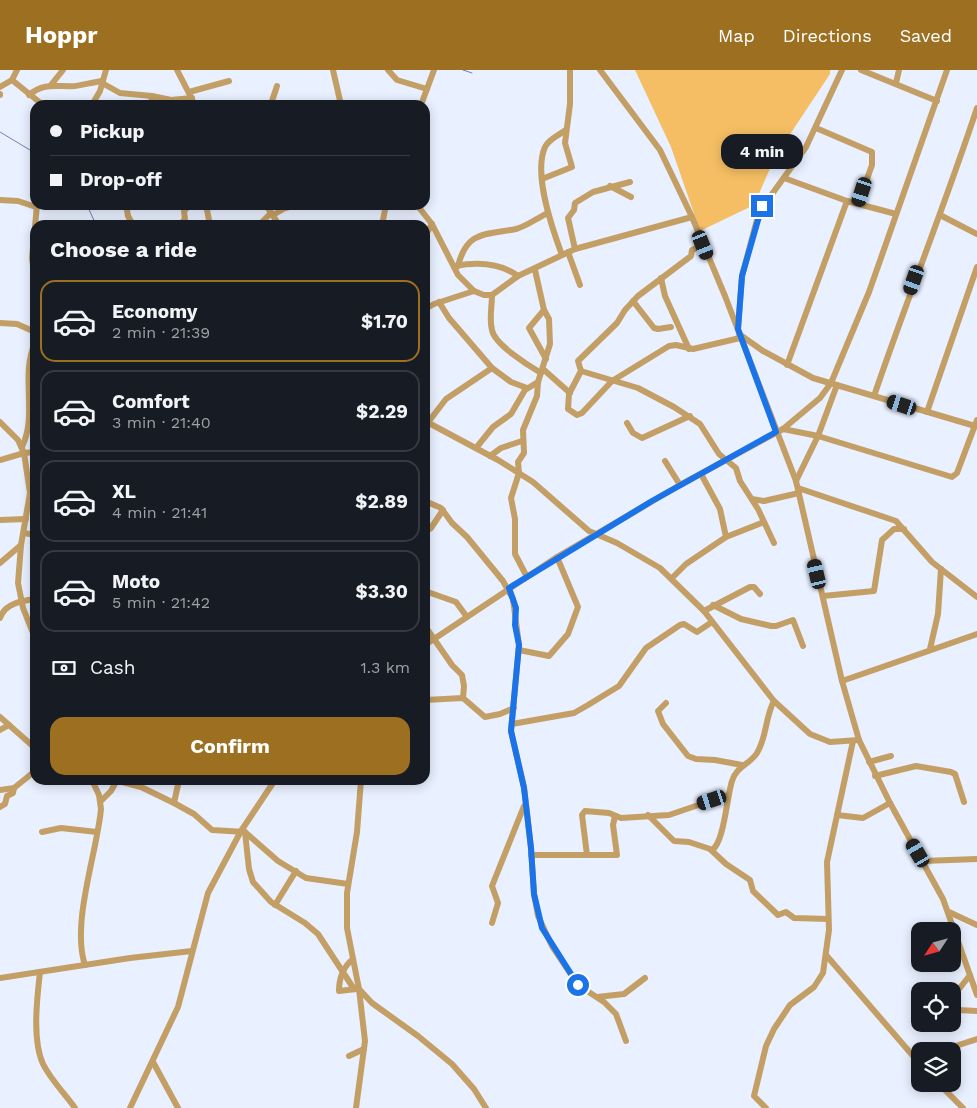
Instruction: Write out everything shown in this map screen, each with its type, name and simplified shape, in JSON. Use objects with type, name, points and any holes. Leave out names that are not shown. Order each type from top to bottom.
[{"type":"street","points":[[0,87],[12,80],[17,70]]},
{"type":"street","points":[[51,85],[63,70]]},
{"type":"street","points":[[94,100],[106,70]]},
{"type":"street","points":[[177,70],[192,100]]},
{"type":"street","points":[[333,70],[340,100]]},
{"type":"street","points":[[388,70],[397,80],[427,89]]},
{"type":"street","points":[[423,100],[434,70]]},
{"type":"street","points":[[542,180],[571,169],[571,159],[565,143],[570,117],[570,70]]},
{"type":"street","points":[[600,70],[660,150],[692,217],[798,487],[856,741],[923,862],[948,912],[977,995]]},
{"type":"street","points":[[739,334],[742,276],[757,217],[762,206],[784,178],[816,128],[842,70]]},
{"type":"street","points":[[861,70],[896,82],[938,101]]},
{"type":"street","points":[[896,82],[899,70]]},
{"type":"street","points":[[798,487],[938,101],[947,70]]},
{"type":"street","points":[[12,80],[36,100]]},
{"type":"street","points":[[29,95],[37,88],[51,85],[76,86],[102,82],[120,93],[171,100],[228,81]]},
{"type":"street","points":[[272,100],[277,86]]},
{"type":"street","points":[[151,100],[152,96]]},
{"type":"street","points":[[874,396],[977,108]]},
{"type":"street","points":[[816,128],[872,152],[872,165],[858,204]]},
{"type":"street","points":[[566,130],[546,146],[540,167],[548,212],[580,285]]},
{"type":"street","points":[[784,178],[847,201],[896,214]]},
{"type":"street","points":[[575,249],[568,218],[574,210],[574,203],[610,186],[630,182]]},
{"type":"street","points":[[610,186],[631,196]]},
{"type":"street","points":[[0,200],[30,204]]},
{"type":"street","points":[[787,365],[847,201]]},
{"type":"street","points":[[269,210],[276,220]]},
{"type":"street","points":[[265,220],[281,210]]},
{"type":"street","points":[[421,210],[429,220]]},
{"type":"street","points":[[456,266],[462,253],[476,236],[521,227],[548,212]]},
{"type":"street","points":[[940,215],[977,234]]},
{"type":"street","points":[[430,221],[456,266],[460,278],[474,291],[484,295],[492,295],[518,276],[575,249],[692,217]]},
{"type":"street","points":[[703,245],[692,250],[692,256],[633,300],[617,323],[578,361],[581,371],[570,393],[567,402],[568,409],[580,415],[612,381],[669,346],[676,345],[689,349],[739,334],[787,365],[813,378],[927,412],[976,423],[957,472],[952,477],[818,436],[783,429]]},
{"type":"street","points":[[456,266],[474,263],[488,264],[504,268],[518,276]]},
{"type":"street","points":[[927,412],[977,267]]},
{"type":"street","points":[[528,576],[518,560],[514,549],[515,519],[511,498],[520,473],[518,462],[524,451],[522,441],[523,430],[538,392],[538,382],[550,344],[550,325],[544,310],[534,270]]},
{"type":"street","points":[[661,278],[665,296],[689,349]]},
{"type":"street","points":[[430,307],[439,302],[474,291]]},
{"type":"street","points":[[492,295],[491,323],[494,336],[517,357],[542,371],[570,393]]},
{"type":"street","points":[[633,300],[654,328],[671,327]]},
{"type":"street","points":[[439,302],[449,318],[492,368],[511,382],[527,388]]},
{"type":"street","points":[[544,310],[529,328],[546,359]]},
{"type":"street","points":[[0,323],[17,324],[30,330]]},
{"type":"street","points":[[23,450],[29,428],[27,394],[30,358]]},
{"type":"street","points":[[430,418],[446,399],[492,368]]},
{"type":"street","points":[[581,371],[638,388],[690,416],[705,430],[717,451],[736,468],[740,481],[774,543]]},
{"type":"street","points":[[476,448],[493,426],[510,414],[527,388],[538,382]]},
{"type":"street","points":[[430,642],[558,557],[680,485],[783,429],[811,408],[834,384]]},
{"type":"street","points":[[626,423],[633,433],[642,438],[690,416]]},
{"type":"street","points":[[0,422],[23,450],[30,479]]},
{"type":"street","points":[[430,425],[520,473],[555,499],[583,526],[644,558],[672,578],[704,611],[774,702],[788,715],[819,739],[830,742],[856,741]]},
{"type":"street","points":[[490,456],[501,448],[522,441]]},
{"type":"street","points":[[0,460],[23,450],[30,451]]},
{"type":"street","points":[[665,461],[680,485]]},
{"type":"street","points":[[701,474],[720,509],[726,537]]},
{"type":"street","points":[[751,499],[764,501],[798,487],[888,517],[904,529],[916,547],[977,597]]},
{"type":"street","points":[[30,493],[21,545],[18,583],[21,601],[30,625]]},
{"type":"street","points":[[430,504],[443,510],[452,523],[467,537],[509,588],[516,608],[515,625],[519,650],[512,724],[532,855],[534,894],[542,928],[578,985],[616,1014],[626,1041]]},
{"type":"street","points":[[430,529],[443,510]]},
{"type":"street","points":[[0,520],[26,519]]},
{"type":"street","points":[[672,578],[686,564],[726,537],[764,522]]},
{"type":"street","points":[[823,596],[874,591],[882,540],[894,530],[904,529]]},
{"type":"street","points":[[24,533],[30,534]]},
{"type":"street","points":[[0,563],[21,545]]},
{"type":"street","points":[[519,650],[549,656],[570,630],[578,607],[558,557]]},
{"type":"street","points":[[930,649],[938,614],[941,569]]},
{"type":"street","points":[[704,611],[752,586],[760,594]]},
{"type":"street","points":[[430,593],[456,602],[467,617]]},
{"type":"street","points":[[0,618],[4,610],[21,601],[30,600]]},
{"type":"street","points":[[713,606],[741,619],[776,626],[793,620],[803,646]]},
{"type":"street","points":[[512,724],[574,713],[619,686],[646,648],[680,625],[684,624],[697,632],[712,622]]},
{"type":"street","points":[[430,632],[452,665],[462,675],[464,686],[463,698]]},
{"type":"street","points":[[842,681],[977,634]]},
{"type":"street","points":[[430,700],[463,698],[485,717],[500,714],[514,708]]},
{"type":"street","points":[[712,850],[715,848],[723,825],[728,795],[734,776],[742,765],[757,753],[774,702]]},
{"type":"street","points":[[666,703],[658,711],[659,716],[685,754],[696,759],[742,765]]},
{"type":"street","points":[[0,717],[30,744]]},
{"type":"street","points":[[0,730],[9,725]]},
{"type":"street","points":[[766,1108],[754,1096],[767,1043],[790,1005],[819,980],[826,955],[828,862],[837,815],[856,741]]},
{"type":"street","points":[[869,762],[891,756]]},
{"type":"street","points":[[875,776],[920,766],[951,772],[955,774],[964,802]]},
{"type":"street","points":[[0,790],[14,788],[30,775]]},
{"type":"street","points":[[85,965],[82,958],[83,921],[100,820],[101,801],[94,785]]},
{"type":"street","points":[[101,801],[111,791],[114,785]]},
{"type":"street","points":[[134,785],[194,814],[212,830],[243,832],[278,861],[311,880],[348,884]]},
{"type":"street","points":[[174,803],[178,785]]},
{"type":"street","points":[[130,1108],[178,1007],[208,893],[272,785]]},
{"type":"street","points":[[356,1108],[364,1049],[353,959],[347,928],[348,884],[357,832],[361,785]]},
{"type":"street","points":[[0,807],[5,804],[7,796],[13,793],[14,788]]},
{"type":"street","points":[[586,855],[583,812],[587,810],[621,818],[669,815],[728,795]]},
{"type":"street","points":[[492,923],[496,915],[498,903],[492,886],[525,804]]},
{"type":"street","points":[[837,815],[863,818],[890,804]]},
{"type":"street","points":[[648,815],[674,841],[689,842],[712,850],[726,864],[749,879],[753,891],[778,915],[786,912],[795,918],[828,919]]},
{"type":"street","points":[[532,855],[616,855],[613,825],[615,816]]},
{"type":"street","points":[[42,832],[61,828],[97,832]]},
{"type":"street","points":[[243,832],[250,876],[260,891],[275,905],[305,923],[318,934],[332,952],[343,972],[357,989],[372,1003],[418,1036],[452,1064],[474,1089],[486,1108]]},
{"type":"street","points":[[923,862],[977,859]]},
{"type":"street","points":[[275,905],[296,871]]},
{"type":"street","points":[[948,912],[977,925]]},
{"type":"street","points":[[0,978],[192,951]]},
{"type":"street","points":[[826,955],[911,1053]]},
{"type":"street","points":[[353,959],[346,965],[343,972],[340,991],[357,989]]},
{"type":"street","points":[[40,972],[37,1014],[41,1057],[44,1065],[75,1108]]},
{"type":"street","points":[[961,986],[970,975]]},
{"type":"street","points":[[596,997],[624,994],[644,978]]},
{"type":"street","points":[[961,1010],[977,1011]]},
{"type":"street","points":[[961,1044],[977,1039]]},
{"type":"street","points":[[349,1056],[364,1049]]},
{"type":"street","points":[[153,1062],[178,1108]]},
{"type":"street","points":[[947,1092],[963,1108]]},
{"type":"shaded area","points":[[635,70],[830,70],[830,74],[775,157],[754,205],[700,231],[671,147]]},
{"type":"waterway","points":[[463,70],[472,73]]},
{"type":"waterway","points":[[0,132],[30,150]]},
{"type":"waterway","points":[[89,210],[94,220]]},
{"type":"route","points":[[578,985],[542,928],[534,894],[524,788],[511,731],[519,645],[515,625],[516,608],[509,588],[652,501],[776,432],[738,329],[740,325],[738,298],[742,276],[757,217],[762,206]]}]
